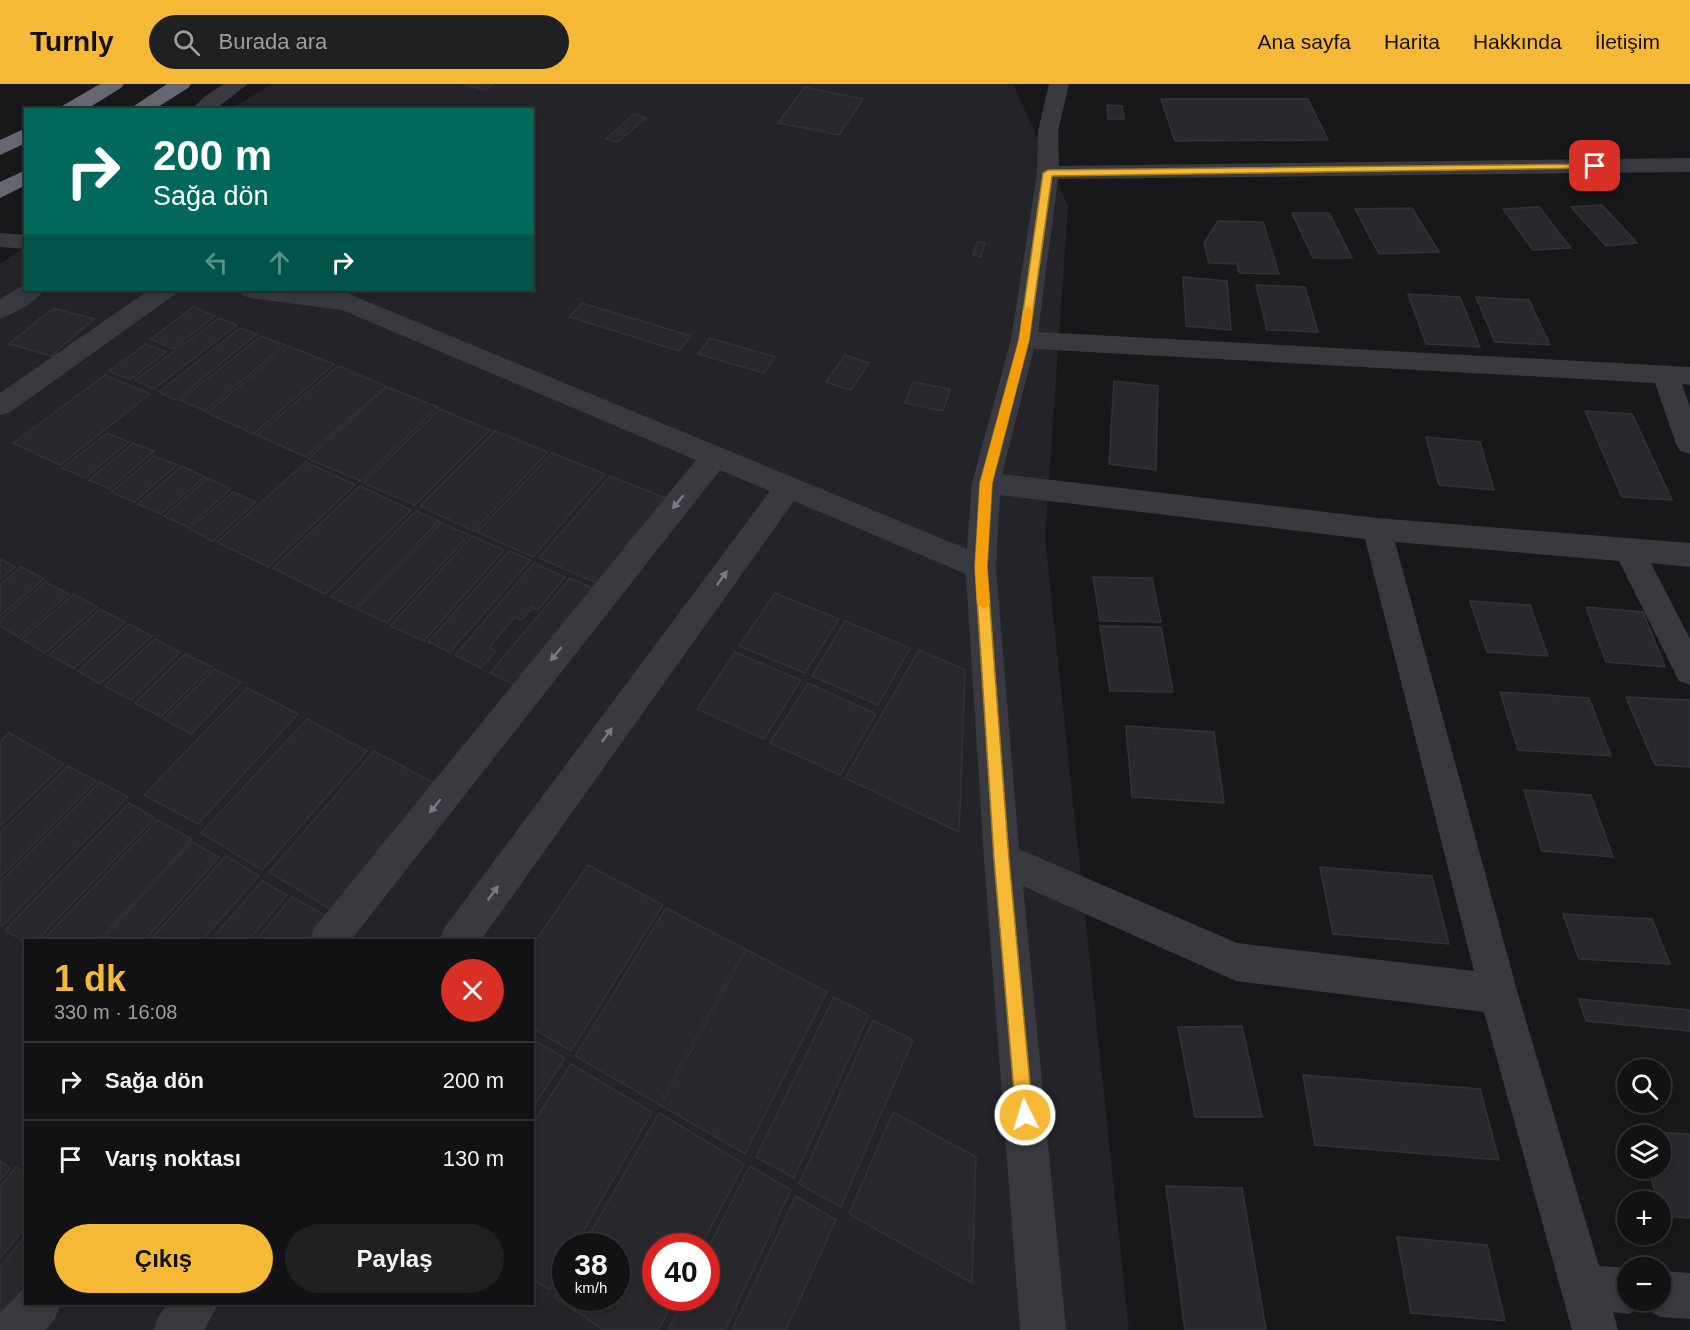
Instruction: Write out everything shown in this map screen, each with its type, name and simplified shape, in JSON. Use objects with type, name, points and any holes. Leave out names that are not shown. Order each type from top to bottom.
[{"type":"highway","points":[[72,108],[114,84]]},
{"type":"highway","points":[[141,108],[181,84]]},
{"type":"highway","points":[[0,149],[24,135]]},
{"type":"highway","points":[[0,191],[24,177]]},
{"type":"street","points":[[203,108],[212,99],[238,84]]},
{"type":"street","points":[[1042,1330],[1002,859],[981,567],[986,483],[1024,340],[1048,173],[1048,131],[1059,84]]},
{"type":"street","points":[[1048,173],[1690,165]]},
{"type":"street","points":[[0,240],[24,242]]},
{"type":"street","points":[[0,310],[30,291]]},
{"type":"street","points":[[0,406],[164,291]]},
{"type":"street","points":[[265,291],[337,296],[981,567]]},
{"type":"street","points":[[1024,340],[1678,375],[1690,444]]},
{"type":"street","points":[[328,939],[715,456]]},
{"type":"street","points":[[986,483],[1377,529],[1690,555]]},
{"type":"street","points":[[459,939],[788,487]]},
{"type":"street","points":[[1377,529],[1499,994],[1594,1330]]},
{"type":"street","points":[[1629,550],[1690,671]]},
{"type":"street","points":[[1002,859],[1236,962],[1499,994]]},
{"type":"street","points":[[1583,1287],[1617,1290]]},
{"type":"street","points":[[1671,1295],[1690,1296]]},
{"type":"street","points":[[16,1330],[37,1305]]},
{"type":"street","points":[[176,1330],[194,1305]]},
{"type":"shaded area","points":[[271,84],[1013,84],[1068,206],[1045,538],[1129,1330],[0,1330],[0,264],[24,248],[24,291],[534,291],[534,108],[234,108]]},
{"type":"building","points":[[463,84],[493,84],[485,90]]},
{"type":"building","points":[[805,87],[863,99],[839,135],[778,123]]},
{"type":"building","points":[[1161,99],[1308,99],[1328,140],[1175,141]]},
{"type":"building","points":[[1107,105],[1122,106],[1124,119],[1108,119]]},
{"type":"building","points":[[634,114],[646,118],[618,142],[606,139]]},
{"type":"building","points":[[1602,205],[1637,243],[1606,246],[1571,207]]},
{"type":"building","points":[[1539,207],[1571,248],[1533,250],[1503,209]]},
{"type":"building","points":[[1412,208],[1439,252],[1379,254],[1355,209]]},
{"type":"building","points":[[1292,213],[1329,213],[1352,258],[1313,258]]},
{"type":"building","points":[[1218,221],[1263,222],[1279,274],[1239,273],[1237,264],[1209,263],[1204,243]]},
{"type":"building","points":[[977,242],[985,243],[981,257],[973,255]]},
{"type":"building","points":[[1183,277],[1227,281],[1231,330],[1186,326]]},
{"type":"building","points":[[1256,285],[1305,287],[1318,332],[1267,330]]},
{"type":"building","points":[[1408,294],[1460,297],[1480,347],[1426,344]]},
{"type":"building","points":[[1476,297],[1529,300],[1550,345],[1495,342]]},
{"type":"building","points":[[582,303],[691,336],[679,351],[569,317]]},
{"type":"building","points":[[193,307],[215,316],[173,349],[151,339]]},
{"type":"building","points":[[53,308],[94,319],[51,356],[9,344]]},
{"type":"building","points":[[219,318],[237,325],[154,389],[135,380]]},
{"type":"building","points":[[240,328],[257,334],[176,400],[159,392]]},
{"type":"building","points":[[261,336],[285,345],[205,411],[180,400]]},
{"type":"building","points":[[710,338],[775,357],[764,373],[698,354]]},
{"type":"building","points":[[146,344],[166,352],[130,380],[109,371]]},
{"type":"building","points":[[288,346],[334,364],[254,434],[207,413]]},
{"type":"building","points":[[845,355],[869,363],[851,390],[826,382]]},
{"type":"building","points":[[338,366],[386,386],[306,457],[257,435]]},
{"type":"building","points":[[105,375],[150,394],[60,465],[13,443]]},
{"type":"building","points":[[1114,381],[1158,386],[1156,470],[1109,464]]},
{"type":"building","points":[[913,382],[950,389],[943,411],[905,403]]},
{"type":"building","points":[[387,387],[438,407],[361,481],[308,459]]},
{"type":"building","points":[[440,409],[490,430],[415,505],[363,483]]},
{"type":"building","points":[[1585,411],[1632,414],[1672,500],[1622,497]]},
{"type":"building","points":[[495,431],[548,452],[474,531],[420,506]]},
{"type":"building","points":[[107,433],[129,442],[85,478],[62,468]]},
{"type":"building","points":[[1426,437],[1480,442],[1494,490],[1439,485]]},
{"type":"building","points":[[133,443],[154,451],[110,489],[89,480]]},
{"type":"building","points":[[552,453],[605,474],[533,557],[477,532]]},
{"type":"building","points":[[154,456],[177,465],[134,502],[111,492]]},
{"type":"building","points":[[306,462],[355,485],[268,567],[217,542]]},
{"type":"building","points":[[182,466],[205,477],[161,514],[138,504]]},
{"type":"building","points":[[610,476],[666,498],[597,583],[539,558]]},
{"type":"building","points":[[208,478],[231,489],[188,527],[164,516]]},
{"type":"building","points":[[360,486],[411,510],[325,594],[273,568]]},
{"type":"building","points":[[233,492],[256,502],[213,541],[189,529]]},
{"type":"building","points":[[416,511],[439,521],[355,608],[331,597]]},
{"type":"building","points":[[441,523],[469,535],[387,623],[357,609]]},
{"type":"building","points":[[472,536],[504,550],[424,641],[390,626]]},
{"type":"building","points":[[509,551],[531,560],[450,652],[428,642]]},
{"type":"building","points":[[0,559],[15,567],[0,579]]},
{"type":"building","points":[[534,563],[565,577],[538,610],[532,607],[522,620],[515,617],[489,647],[496,651],[481,668],[455,655]]},
{"type":"building","points":[[21,567],[44,579],[0,616],[0,584]]},
{"type":"building","points":[[1093,577],[1152,578],[1161,622],[1100,621]]},
{"type":"building","points":[[570,578],[594,589],[515,685],[490,673]]},
{"type":"building","points":[[45,582],[69,594],[19,637],[0,626],[0,620]]},
{"type":"building","points":[[775,593],[839,619],[805,673],[739,646]]},
{"type":"building","points":[[74,594],[97,607],[45,653],[21,639]]},
{"type":"building","points":[[1470,601],[1530,605],[1548,656],[1487,652]]},
{"type":"building","points":[[1586,607],[1643,612],[1665,667],[1606,662]]},
{"type":"building","points":[[100,609],[125,622],[74,668],[49,655]]},
{"type":"building","points":[[845,621],[910,648],[878,705],[812,676]]},
{"type":"building","points":[[129,624],[152,636],[100,684],[78,671]]},
{"type":"building","points":[[1100,626],[1161,627],[1173,692],[1110,691]]},
{"type":"building","points":[[155,639],[180,652],[131,700],[104,686]]},
{"type":"building","points":[[919,650],[965,670],[959,832],[845,778]]},
{"type":"building","points":[[735,652],[801,680],[764,739],[697,709]]},
{"type":"building","points":[[185,654],[212,667],[161,717],[135,703]]},
{"type":"building","points":[[214,669],[241,682],[191,734],[164,719]]},
{"type":"building","points":[[808,683],[876,714],[840,775],[770,743]]},
{"type":"building","points":[[247,688],[298,714],[198,824],[144,795]]},
{"type":"building","points":[[1500,692],[1589,698],[1611,756],[1518,750]]},
{"type":"building","points":[[1626,697],[1690,700],[1690,767],[1655,765]]},
{"type":"building","points":[[307,719],[367,751],[262,870],[201,833]]},
{"type":"building","points":[[1126,726],[1214,732],[1224,803],[1132,797]]},
{"type":"building","points":[[9,733],[64,764],[0,826],[0,742]]},
{"type":"building","points":[[374,751],[436,784],[333,911],[269,872]]},
{"type":"building","points":[[68,766],[96,781],[0,877],[0,833]]},
{"type":"building","points":[[100,782],[128,797],[2,926],[0,925],[0,882]]},
{"type":"building","points":[[1524,790],[1591,795],[1613,857],[1542,851]]},
{"type":"building","points":[[129,803],[155,818],[38,939],[24,939],[24,942],[5,930]]},
{"type":"building","points":[[157,820],[192,839],[100,939],[44,939]]},
{"type":"building","points":[[192,842],[219,857],[146,939],[103,939]]},
{"type":"building","points":[[226,856],[259,876],[203,939],[151,939]]},
{"type":"building","points":[[588,865],[663,905],[571,1051],[534,1029],[534,943]]},
{"type":"building","points":[[1320,867],[1432,876],[1449,944],[1333,934]]},
{"type":"building","points":[[262,881],[287,895],[250,939],[212,939]]},
{"type":"building","points":[[292,897],[330,918],[313,939],[257,939]]},
{"type":"building","points":[[666,908],[745,949],[662,1097],[664,1099],[747,950],[827,992],[745,1154],[575,1056]]},
{"type":"building","points":[[1563,914],[1652,919],[1670,964],[1579,959]]},
{"type":"building","points":[[834,997],[869,1015],[794,1178],[756,1157]]},
{"type":"building","points":[[1579,999],[1690,1010],[1690,1031],[1586,1021]]},
{"type":"building","points":[[873,1020],[913,1040],[841,1207],[799,1184]]},
{"type":"building","points":[[1242,1026],[1262,1117],[1195,1117],[1178,1027]]},
{"type":"building","points":[[534,1040],[565,1058],[534,1106]]},
{"type":"building","points":[[571,1064],[652,1112],[582,1233],[552,1233],[552,1287],[550,1290],[534,1280],[534,1122]]},
{"type":"building","points":[[1303,1075],[1480,1089],[1499,1160],[1315,1145]]},
{"type":"building","points":[[893,1112],[976,1157],[972,1283],[849,1214]]},
{"type":"building","points":[[659,1113],[744,1164],[708,1233],[642,1233],[642,1311],[668,1311],[658,1330],[604,1330],[575,1311],[630,1311],[630,1233],[590,1233]]},
{"type":"building","points":[[1671,1133],[1690,1134],[1690,1218],[1671,1217],[1671,1191],[1655,1191],[1651,1179],[1671,1179]]},
{"type":"building","points":[[0,1161],[10,1169],[0,1180]]},
{"type":"building","points":[[750,1166],[791,1190],[725,1330],[668,1330],[678,1311],[720,1311],[720,1233],[716,1233]]},
{"type":"building","points":[[16,1167],[24,1173],[24,1229],[0,1258],[0,1187]]},
{"type":"building","points":[[1166,1186],[1242,1188],[1266,1330],[1185,1330]]},
{"type":"building","points":[[796,1196],[836,1220],[786,1330],[732,1330]]},
{"type":"building","points":[[1397,1237],[1487,1245],[1505,1321],[1411,1313]]},
{"type":"building","points":[[24,1238],[24,1300],[0,1330],[0,1267]]},
{"type":"slow traffic","points":[[984,604],[981,567],[986,483],[1024,340],[1028,310]]},
{"type":"route","points":[[1025,1115],[1002,859],[981,567],[986,483],[1024,340],[1048,173],[1595,166]]}]
